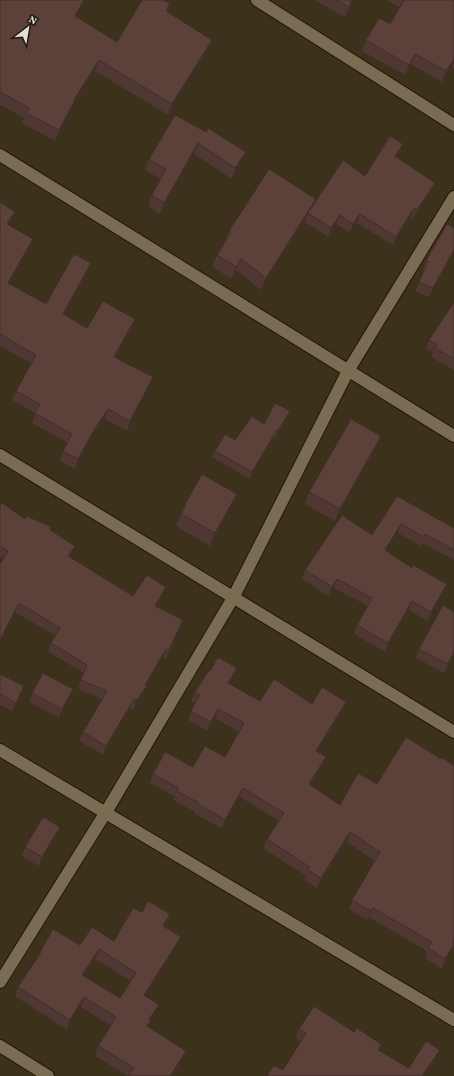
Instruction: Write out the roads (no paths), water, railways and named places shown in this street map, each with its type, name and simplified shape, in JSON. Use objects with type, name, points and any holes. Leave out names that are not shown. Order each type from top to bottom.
[{"type":"street","points":[[257,0],[454,124]]},
{"type":"street","points":[[0,155],[454,436]]},
{"type":"street","points":[[0,982],[106,812],[233,598],[348,371],[454,197]]},
{"type":"street","points":[[0,455],[454,732]]},
{"type":"street","points":[[0,750],[454,1020]]},
{"type":"street","points":[[0,1046],[48,1076]]}]
